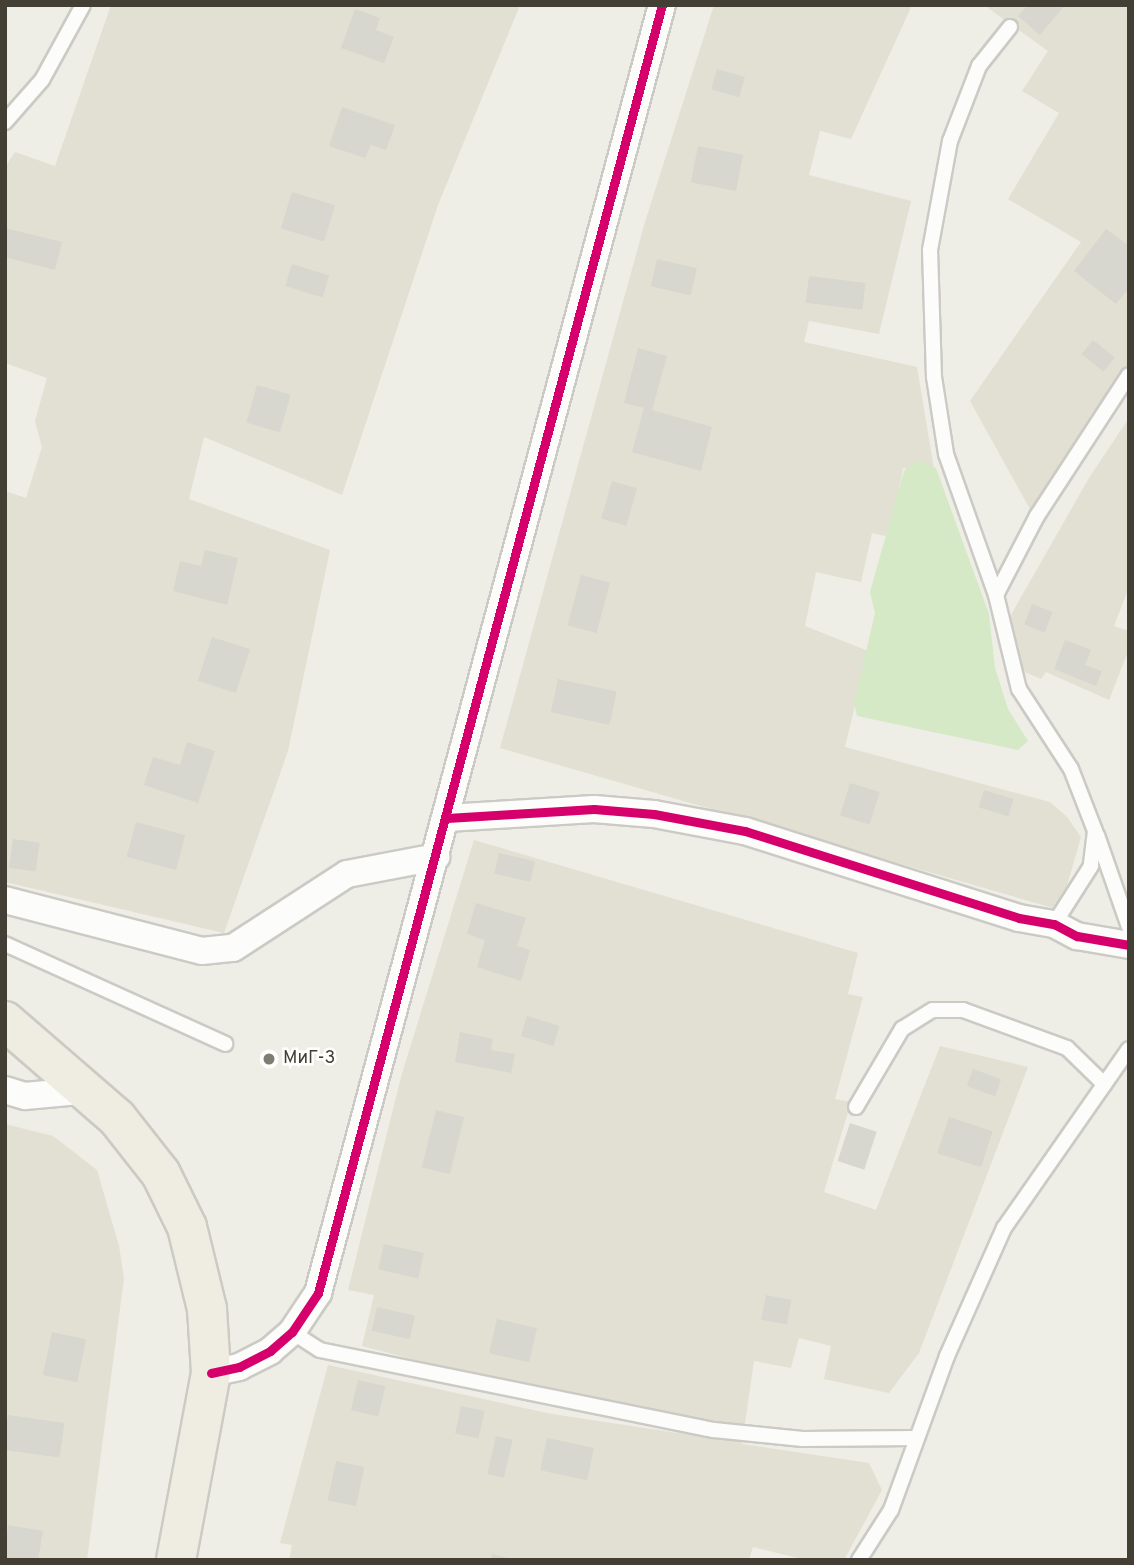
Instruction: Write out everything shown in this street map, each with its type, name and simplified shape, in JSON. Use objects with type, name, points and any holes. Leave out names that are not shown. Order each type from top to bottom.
[{"type":"main road","points":[[5,1021],[90,1090],[148,1153],[178,1200],[198,1262],[211,1373],[176,1560]]},
{"type":"street","points":[[211,1373],[250,1362],[292,1332],[318,1293],[662,5]]},
{"type":"street","points":[[447,817],[594,808],[654,814],[745,831],[1019,918],[1054,924],[1077,936],[1129,945]]},
{"type":"street","points":[[5,900],[212,950],[233,948],[265,931],[347,874],[436,857]]},
{"type":"street","points":[[5,1090],[25,1096],[90,1090]]},
{"type":"lane","points":[[5,122],[42,80],[83,5]]},
{"type":"lane","points":[[1010,27],[979,66],[950,141],[930,250],[934,377],[946,454],[996,595],[1020,689],[1071,769],[1129,928]]},
{"type":"lane","points":[[996,595],[1037,516],[1129,375]]},
{"type":"lane","points":[[1054,924],[1091,866],[1095,831]]},
{"type":"lane","points":[[5,944],[225,1044]]},
{"type":"lane","points":[[856,1107],[902,1029],[933,1010],[963,1010],[1067,1048],[1104,1084]]},
{"type":"lane","points":[[859,1560],[891,1510],[970,1300],[1004,1228],[1129,1049]]},
{"type":"lane","points":[[292,1332],[320,1350],[714,1430],[803,1438],[916,1438]]},
{"type":"shaded area","points":[[111,5],[520,5],[438,205],[342,495],[204,437],[189,499],[330,550],[288,751],[224,933],[5,882],[5,491],[26,498],[42,447],[35,421],[47,378],[5,363],[5,167],[15,152],[55,166]]},
{"type":"shaded area","points":[[714,5],[912,5],[851,139],[820,131],[809,175],[911,201],[879,334],[809,321],[804,342],[917,367],[935,475],[903,468],[890,537],[872,533],[861,582],[816,572],[805,626],[868,651],[845,747],[1050,802],[1067,817],[1081,837],[1060,910],[500,748],[645,222]]},
{"type":"shaded area","points":[[984,5],[1129,5],[1129,387],[1035,518],[970,401],[1081,242],[1008,199],[1059,113],[1022,91],[1048,51]]},
{"type":"shaded area","points":[[1129,418],[1129,587],[1114,626],[1129,631],[1129,649],[1109,700],[1046,672],[1041,679],[1020,670],[1008,620],[1089,478]]},
{"type":"shaded area","points":[[474,840],[858,953],[848,994],[863,997],[835,1099],[851,1102],[824,1192],[876,1210],[940,1046],[1028,1067],[919,1353],[889,1393],[824,1379],[831,1346],[799,1338],[791,1368],[754,1361],[742,1444],[869,1463],[882,1490],[844,1560],[806,1560],[753,1547],[749,1560],[289,1560],[292,1545],[280,1543],[328,1365],[552,1414],[724,1440],[362,1346],[374,1295],[348,1290],[401,1077]]},
{"type":"shaded area","points":[[5,1124],[53,1136],[97,1170],[119,1246],[124,1278],[87,1560],[5,1560]]},
{"type":"green space","points":[[917,460],[936,468],[989,614],[995,668],[1008,709],[1028,741],[1018,750],[857,716],[854,703],[875,613],[870,592],[904,471]]},
{"type":"building","points":[[1028,5],[1065,5],[1040,35],[1018,16]]},
{"type":"building","points":[[355,9],[380,18],[376,30],[394,37],[384,63],[341,48]]},
{"type":"building","points":[[717,69],[745,77],[739,97],[711,89]]},
{"type":"building","points":[[342,107],[395,125],[386,150],[371,145],[365,158],[329,146]]},
{"type":"building","points":[[698,146],[743,155],[736,191],[691,182]]},
{"type":"building","points":[[292,192],[335,205],[324,241],[281,228]]},
{"type":"building","points":[[5,228],[62,242],[55,270],[5,257]]},
{"type":"building","points":[[1106,229],[1129,246],[1129,288],[1116,304],[1074,271]]},
{"type":"building","points":[[657,259],[697,268],[691,296],[651,286]]},
{"type":"building","points":[[292,264],[329,275],[323,297],[285,286]]},
{"type":"building","points":[[809,276],[866,283],[862,310],[806,303]]},
{"type":"building","points":[[1093,340],[1115,358],[1103,372],[1082,354]]},
{"type":"building","points":[[638,348],[667,356],[652,410],[712,427],[701,471],[632,452],[644,408],[624,403]]},
{"type":"building","points":[[257,385],[291,395],[280,432],[246,422]]},
{"type":"building","points":[[612,481],[637,488],[626,526],[601,518]]},
{"type":"building","points":[[205,550],[238,558],[227,605],[173,591],[180,561],[201,566]]},
{"type":"building","points":[[581,575],[610,583],[597,633],[568,625]]},
{"type":"building","points":[[1032,604],[1053,612],[1045,632],[1024,625]]},
{"type":"building","points":[[212,637],[250,649],[236,693],[198,681]]},
{"type":"building","points":[[1065,640],[1091,650],[1085,665],[1102,671],[1096,686],[1054,669]]},
{"type":"building","points":[[558,679],[617,691],[610,725],[551,712]]},
{"type":"building","points":[[187,742],[215,751],[198,803],[144,785],[153,757],[180,765]]},
{"type":"building","points":[[850,783],[880,792],[870,825],[840,816]]},
{"type":"building","points":[[984,790],[1014,799],[1008,816],[979,807]]},
{"type":"building","points":[[136,822],[185,835],[176,870],[127,857]]},
{"type":"building","points":[[13,839],[40,843],[36,871],[9,868]]},
{"type":"building","points":[[499,853],[535,861],[530,882],[494,873]]},
{"type":"building","points":[[476,903],[526,918],[517,946],[530,950],[521,981],[477,967],[485,940],[467,934]]},
{"type":"building","points":[[527,1016],[560,1026],[553,1046],[521,1036]]},
{"type":"building","points":[[460,1032],[493,1039],[491,1050],[515,1054],[511,1073],[455,1062]]},
{"type":"building","points":[[973,1069],[1001,1079],[995,1096],[967,1086]]},
{"type":"building","points":[[436,1110],[464,1117],[450,1174],[422,1167]]},
{"type":"building","points":[[949,1117],[993,1131],[981,1167],[937,1153]]},
{"type":"building","points":[[850,1123],[877,1132],[864,1170],[838,1161]]},
{"type":"building","points":[[384,1244],[424,1253],[418,1279],[378,1269]]},
{"type":"building","points":[[766,1295],[792,1300],[787,1325],[761,1320]]},
{"type":"building","points":[[377,1307],[415,1316],[410,1339],[372,1330]]},
{"type":"building","points":[[497,1319],[537,1328],[529,1362],[489,1353]]},
{"type":"building","points":[[52,1332],[86,1339],[77,1382],[43,1375]]},
{"type":"building","points":[[358,1380],[385,1386],[378,1417],[351,1410]]},
{"type":"building","points":[[461,1406],[484,1411],[479,1438],[455,1433]]},
{"type":"building","points":[[8,1415],[64,1423],[60,1458],[5,1450]]},
{"type":"building","points":[[496,1436],[513,1440],[504,1478],[487,1474]]},
{"type":"building","points":[[547,1438],[594,1448],[587,1480],[540,1470]]},
{"type":"building","points":[[336,1461],[364,1467],[356,1506],[328,1500]]},
{"type":"building","points":[[8,1525],[43,1531],[38,1560],[5,1560]]},
{"type":"building","points":[[492,1554],[512,1559],[491,1560]]},
{"type":"cycle path","points":[[211,1373],[239,1367],[270,1351],[292,1332],[318,1293],[662,5]]},
{"type":"cycle path","points":[[447,818],[594,809],[654,814],[745,831],[1019,918],[1054,924],[1077,936],[1129,945]]},
{"type":"place","name":"МиГ-3","points":[[269,1059]]}]
